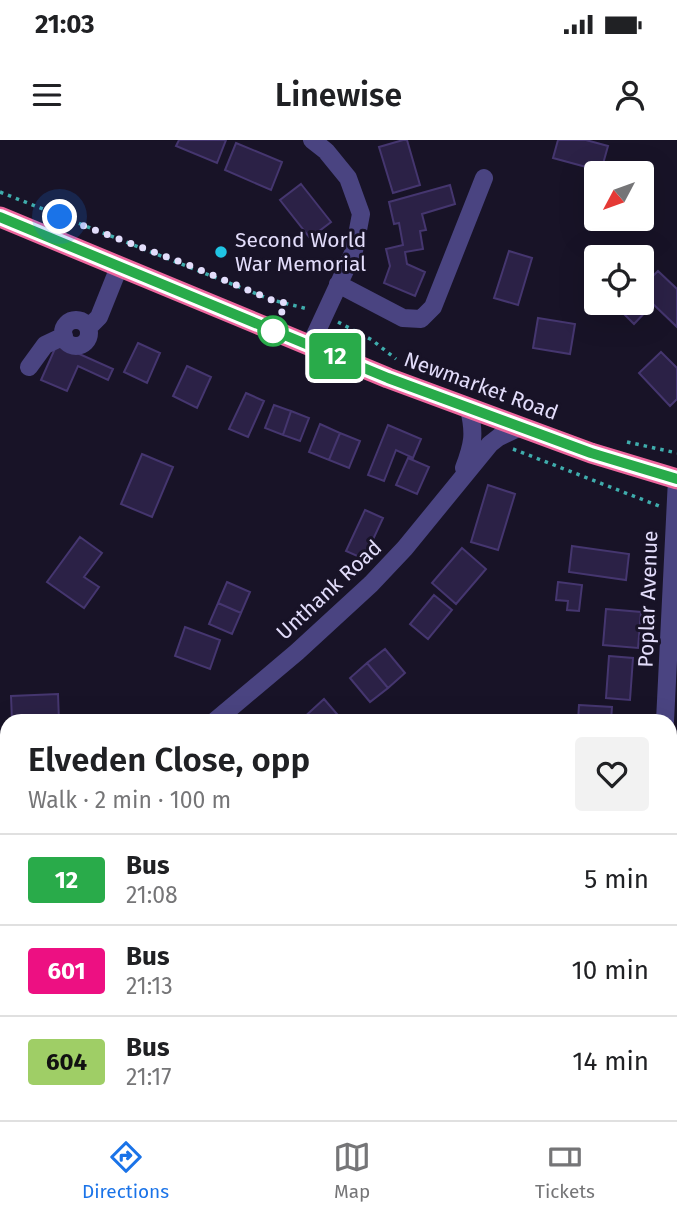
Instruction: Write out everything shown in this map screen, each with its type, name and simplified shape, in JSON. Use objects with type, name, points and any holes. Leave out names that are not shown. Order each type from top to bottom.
[{"type":"highway","name":"Newmarket Road","points":[[0,217],[469,409],[591,453],[677,479]]},
{"type":"street","points":[[310,346],[354,251],[361,214],[348,178],[326,151],[312,140]]},
{"type":"street","points":[[338,284],[403,318],[421,319],[433,307],[484,178]]},
{"type":"street","points":[[29,367],[45,345],[64,336],[66,326],[73,321],[82,321],[88,328],[99,317],[119,267]]},
{"type":"street","name":"Unthank Road","points":[[460,478],[474,430],[469,409]]},
{"type":"street","name":"Unthank Road","points":[[223,714],[297,652],[371,584],[405,548],[486,448],[499,437],[520,427]]},
{"type":"street","name":"Poplar Avenue","points":[[665,714],[677,479]]},
{"type":"path","points":[[0,192],[272,300],[300,306],[324,316],[372,340],[397,359]]},
{"type":"path","points":[[623,441],[677,453]]},
{"type":"path","points":[[486,448],[503,446],[521,451],[674,512]]},
{"type":"building","points":[[179,140],[226,140],[217,163],[176,146]]},
{"type":"building","points":[[407,140],[420,185],[393,193],[379,147]]},
{"type":"building","points":[[558,140],[586,140],[608,146],[604,161],[584,161],[584,166],[553,158]]},
{"type":"building","points":[[236,143],[282,162],[271,190],[225,170]]},
{"type":"building","points":[[301,184],[331,222],[310,238],[280,200]]},
{"type":"building","points":[[450,185],[455,204],[422,214],[426,230],[420,231],[423,249],[405,252],[407,264],[425,272],[415,296],[384,283],[390,266],[386,249],[403,245],[399,223],[394,224],[389,202]]},
{"type":"building","points":[[509,251],[532,258],[518,305],[494,298]]},
{"type":"building","points":[[658,271],[677,289],[677,327],[654,305],[654,275]]},
{"type":"building","points":[[625,315],[643,315],[634,324]]},
{"type":"building","points":[[538,318],[575,324],[570,354],[533,348]]},
{"type":"building","points":[[138,343],[160,353],[147,383],[124,372]]},
{"type":"building","points":[[57,344],[113,369],[108,380],[78,366],[67,391],[41,380]]},
{"type":"building","points":[[661,352],[677,368],[677,399],[670,406],[639,373]]},
{"type":"building","points":[[187,366],[211,377],[197,408],[173,396]]},
{"type":"building","points":[[246,393],[264,401],[248,437],[229,429]]},
{"type":"building","points":[[274,405],[291,411],[283,435],[265,428]]},
{"type":"building","points":[[291,411],[309,418],[300,441],[283,435]]},
{"type":"building","points":[[320,424],[340,433],[329,460],[309,452]]},
{"type":"building","points":[[388,425],[421,439],[413,458],[396,450],[384,481],[368,475]]},
{"type":"building","points":[[340,433],[360,441],[349,468],[329,460]]},
{"type":"building","points":[[142,454],[173,467],[152,517],[121,504]]},
{"type":"building","points":[[408,458],[429,467],[417,494],[396,485]]},
{"type":"building","points":[[488,485],[515,494],[498,550],[471,542]]},
{"type":"building","points":[[365,510],[383,518],[364,559],[346,551]]},
{"type":"building","points":[[80,537],[102,553],[84,577],[99,587],[84,608],[47,582]]},
{"type":"building","points":[[572,546],[629,554],[626,580],[569,572]]},
{"type":"building","points":[[462,548],[486,569],[456,604],[432,583]]},
{"type":"building","points":[[227,582],[250,592],[241,613],[218,603]]},
{"type":"building","points":[[558,582],[582,585],[579,611],[567,610],[568,601],[556,600]]},
{"type":"building","points":[[434,595],[452,610],[428,639],[410,624]]},
{"type":"building","points":[[218,603],[241,613],[232,634],[209,624]]},
{"type":"building","points":[[606,609],[641,612],[638,648],[603,645]]},
{"type":"building","points":[[185,627],[220,640],[210,669],[175,656]]},
{"type":"building","points":[[385,649],[405,673],[388,688],[367,663]]},
{"type":"building","points":[[609,656],[633,658],[630,700],[606,698]]},
{"type":"building","points":[[367,663],[388,688],[370,702],[350,678]]},
{"type":"building","points":[[58,694],[59,714],[12,714],[11,696]]},
{"type":"building","points":[[324,699],[337,714],[308,714]]},
{"type":"building","points":[[579,705],[612,707],[612,714],[578,714]]},
{"type":"bus line","name":"12","points":[[0,217],[388,378],[591,453],[677,479]]},
{"type":"place","name":"Second World War Memorial","points":[[221,252]]},
{"type":"route","points":[[60,217],[186,264],[272,300],[286,303],[273,331]]}]
